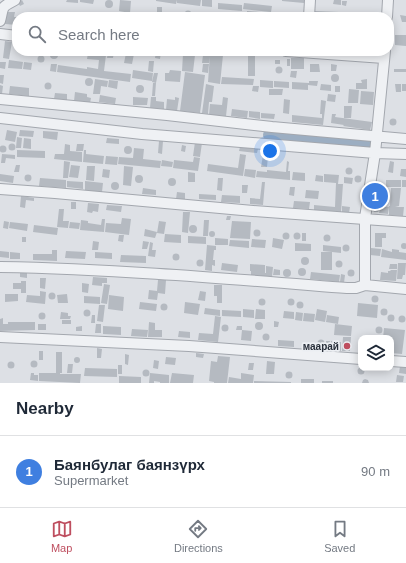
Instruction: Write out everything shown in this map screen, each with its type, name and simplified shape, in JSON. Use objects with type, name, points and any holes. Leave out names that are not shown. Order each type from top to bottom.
[{"type":"street","points":[[0,21],[1,11],[4,6],[15,0]]},
{"type":"street","points":[[309,12],[310,0]]},
{"type":"street","points":[[387,12],[388,0]]},
{"type":"street","points":[[0,34],[12,35]]},
{"type":"street","points":[[365,286],[365,218],[375,153],[384,56]]},
{"type":"street","points":[[0,99],[406,139]]},
{"type":"street","points":[[0,118],[142,134],[375,153],[406,154]]},
{"type":"street","points":[[0,189],[253,211],[406,222]]},
{"type":"street","points":[[0,267],[174,275],[347,288],[365,286],[406,289]]},
{"type":"street","points":[[0,337],[189,346],[358,359]]},
{"type":"street","points":[[394,361],[406,362]]},
{"type":"building","points":[[22,0],[24,4],[20,6],[18,2]]},
{"type":"building","points":[[67,0],[78,0],[78,3],[66,2]]},
{"type":"building","points":[[80,0],[94,0],[93,4],[80,2]]},
{"type":"building","points":[[107,0],[111,0],[113,4],[111,8],[107,8],[105,6],[105,2]]},
{"type":"building","points":[[120,0],[131,1],[130,12],[119,11]]},
{"type":"building","points":[[156,0],[177,0],[176,4]]},
{"type":"building","points":[[177,0],[201,0],[200,6],[177,3]]},
{"type":"building","points":[[202,0],[212,0],[212,7],[202,6]]},
{"type":"building","points":[[304,0],[304,3],[282,1]]},
{"type":"building","points":[[334,0],[341,0],[341,5],[333,4]]},
{"type":"building","points":[[342,1],[347,1],[346,6],[342,5]]},
{"type":"building","points":[[218,3],[242,5],[242,11],[218,9]]},
{"type":"building","points":[[244,3],[272,6],[271,12],[243,9]]},
{"type":"building","points":[[157,7],[162,7],[162,12],[157,12]]},
{"type":"building","points":[[315,11],[339,12],[315,12]]},
{"type":"building","points":[[6,12],[12,12],[12,25],[5,24]]},
{"type":"building","points":[[400,15],[406,16],[406,22],[402,22]]},
{"type":"building","points":[[395,35],[406,35],[406,46],[395,45]]},
{"type":"building","points":[[5,41],[12,42],[9,59],[3,58]]},
{"type":"building","points":[[38,56],[44,56],[44,62],[38,62]]},
{"type":"building","points":[[58,56],[56,59],[52,59],[50,57]]},
{"type":"building","points":[[88,56],[106,56],[104,71],[131,74],[130,82],[57,72],[58,65],[98,69],[99,60],[87,59]]},
{"type":"building","points":[[107,56],[113,56],[113,58],[107,58]]},
{"type":"building","points":[[125,56],[134,56],[132,64],[124,63]]},
{"type":"building","points":[[155,56],[160,56],[160,59],[155,58]]},
{"type":"building","points":[[183,56],[195,56],[193,72],[182,71]]},
{"type":"building","points":[[203,56],[210,56],[209,63],[202,63]]},
{"type":"building","points":[[210,56],[223,56],[220,84],[208,82]]},
{"type":"building","points":[[248,56],[255,56],[255,76],[248,76]]},
{"type":"building","points":[[291,58],[304,58],[304,69],[291,69]]},
{"type":"building","points":[[287,59],[290,59],[290,66],[287,66]]},
{"type":"building","points":[[9,60],[23,62],[22,69],[8,68]]},
{"type":"building","points":[[275,60],[280,60],[280,64],[275,64]]},
{"type":"building","points":[[149,61],[154,61],[153,72],[148,71]]},
{"type":"building","points":[[0,62],[6,62],[5,69],[0,68]]},
{"type":"building","points":[[24,62],[32,63],[31,70],[23,69]]},
{"type":"building","points":[[51,64],[57,64],[56,72],[50,71]]},
{"type":"building","points":[[203,64],[209,64],[208,73],[202,72]]},
{"type":"building","points":[[310,64],[319,64],[320,72],[310,72]]},
{"type":"building","points":[[331,64],[337,65],[336,71],[331,71]]},
{"type":"building","points":[[279,66],[283,70],[279,74],[275,70]]},
{"type":"building","points":[[394,69],[406,69],[406,72],[394,72]]},
{"type":"building","points":[[133,70],[153,73],[152,81],[132,78]]},
{"type":"building","points":[[170,70],[181,71],[180,82],[165,81],[165,73],[169,73]]},
{"type":"building","points":[[291,71],[297,71],[296,78],[290,77]]},
{"type":"building","points":[[185,72],[205,75],[200,113],[180,111]]},
{"type":"building","points":[[154,73],[158,73],[156,83],[152,82]]},
{"type":"building","points":[[333,74],[337,74],[339,78],[337,82],[333,82],[331,80],[331,76]]},
{"type":"building","points":[[0,75],[4,75],[3,84],[0,83]]},
{"type":"building","points":[[222,77],[254,79],[253,85],[221,84]]},
{"type":"building","points":[[87,78],[91,78],[93,82],[91,86],[87,86],[85,84],[85,80]]},
{"type":"building","points":[[95,79],[108,81],[107,87],[101,86],[100,94],[93,94]]},
{"type":"building","points":[[367,79],[367,89],[356,89],[356,83],[362,83],[361,80]]},
{"type":"building","points":[[109,80],[118,81],[117,89],[108,87]]},
{"type":"building","points":[[260,80],[273,81],[273,88],[260,87]]},
{"type":"building","points":[[274,81],[289,82],[289,88],[274,87]]},
{"type":"building","points":[[309,81],[318,81],[317,86],[308,85],[308,90],[292,89],[292,82],[309,83]]},
{"type":"building","points":[[48,82],[51,83],[51,89],[48,90],[45,89],[44,86],[45,83]]},
{"type":"building","points":[[153,83],[156,83],[155,96],[152,96]]},
{"type":"building","points":[[206,84],[214,86],[212,102],[209,102],[208,114],[202,113]]},
{"type":"building","points":[[321,84],[331,85],[331,91],[320,90]]},
{"type":"building","points":[[395,84],[401,84],[401,92],[396,92]]},
{"type":"building","points":[[402,84],[406,84],[406,91],[402,91]]},
{"type":"building","points":[[0,85],[3,86],[2,94],[0,93]]},
{"type":"building","points":[[138,85],[142,85],[144,89],[142,93],[138,93],[136,91],[136,87]]},
{"type":"building","points":[[10,86],[29,88],[29,96],[9,94]]},
{"type":"building","points":[[253,86],[259,86],[258,92],[252,91]]},
{"type":"building","points":[[335,86],[340,86],[340,92],[335,92]]},
{"type":"building","points":[[269,89],[283,89],[282,95],[269,95]]},
{"type":"building","points":[[349,89],[359,90],[358,103],[348,103]]},
{"type":"building","points":[[361,91],[374,92],[373,105],[360,104]]},
{"type":"building","points":[[75,92],[87,94],[87,97],[91,98],[90,103],[74,101]]},
{"type":"building","points":[[55,93],[67,94],[67,100],[54,99]]},
{"type":"building","points":[[328,94],[336,95],[335,102],[327,101]]},
{"type":"building","points":[[100,95],[116,98],[115,104],[99,102]]},
{"type":"building","points":[[133,97],[148,98],[147,105],[133,105]]},
{"type":"building","points":[[151,97],[156,97],[156,101],[164,102],[164,109],[150,108]]},
{"type":"building","points":[[175,97],[179,98],[177,111],[166,110],[167,99],[175,100]]},
{"type":"building","points":[[223,97],[228,98],[226,116],[209,115],[210,104],[222,105]]},
{"type":"building","points":[[284,99],[290,100],[289,114],[283,113]]},
{"type":"building","points":[[321,100],[326,101],[323,125],[292,122],[292,115],[322,118],[322,114],[320,114]]},
{"type":"building","points":[[344,106],[352,106],[351,118],[344,118]]},
{"type":"building","points":[[232,109],[248,111],[247,118],[231,116]]},
{"type":"building","points":[[249,111],[260,112],[260,119],[249,117]]},
{"type":"building","points":[[261,113],[275,114],[274,119],[261,118]]},
{"type":"building","points":[[332,114],[336,114],[335,117],[372,122],[370,130],[331,123]]},
{"type":"building","points":[[393,118],[396,119],[396,125],[393,126],[390,125],[389,122],[390,119]]},
{"type":"building","points":[[7,130],[17,132],[15,142],[5,140]]},
{"type":"building","points":[[20,130],[34,131],[33,137],[19,136]]},
{"type":"building","points":[[43,131],[58,132],[57,140],[43,138]]},
{"type":"building","points":[[17,137],[22,138],[21,148],[16,148]]},
{"type":"building","points":[[24,138],[31,139],[31,149],[23,148]]},
{"type":"building","points":[[107,138],[119,139],[119,144],[106,143]]},
{"type":"building","points":[[159,141],[163,141],[162,154],[158,153]]},
{"type":"building","points":[[195,142],[202,143],[200,157],[193,156]]},
{"type":"building","points":[[12,143],[15,144],[15,150],[12,151],[9,150],[8,147],[9,144]]},
{"type":"building","points":[[65,144],[70,145],[70,151],[82,152],[82,162],[54,159],[55,154],[64,154]]},
{"type":"building","points":[[77,144],[84,144],[83,151],[76,151]]},
{"type":"building","points":[[182,145],[186,146],[185,152],[181,151]]},
{"type":"building","points":[[3,146],[6,149],[3,152],[0,149]]},
{"type":"building","points":[[128,146],[131,147],[131,153],[128,154],[125,153],[124,150],[125,147]]},
{"type":"building","points":[[240,147],[258,149],[257,153],[239,151]]},
{"type":"building","points":[[134,148],[144,149],[143,159],[161,161],[160,168],[118,164],[119,157],[133,158]]},
{"type":"building","points":[[17,150],[45,151],[45,158],[17,157]]},
{"type":"building","points":[[84,150],[86,150],[86,154],[104,156],[103,164],[83,162]]},
{"type":"building","points":[[269,150],[276,151],[275,156],[269,155]]},
{"type":"building","points":[[2,154],[15,155],[15,159],[6,158],[5,163],[1,163]]},
{"type":"building","points":[[240,154],[246,155],[243,176],[207,171],[208,164],[238,168]]},
{"type":"building","points":[[263,155],[268,156],[267,167],[261,167]]},
{"type":"building","points":[[106,156],[118,157],[117,165],[105,164]]},
{"type":"building","points":[[194,157],[200,158],[198,171],[173,168],[174,160],[193,162]]},
{"type":"building","points":[[162,160],[173,162],[172,167],[161,166]]},
{"type":"building","points":[[64,161],[70,162],[68,178],[63,178]]},
{"type":"building","points":[[287,161],[289,162],[288,171],[290,171],[290,180],[256,177],[257,171],[267,172],[267,170],[286,172]]},
{"type":"building","points":[[390,161],[394,162],[393,173],[388,172]]},
{"type":"building","points":[[16,165],[20,165],[19,172],[14,172]]},
{"type":"building","points":[[71,165],[80,166],[78,178],[69,177]]},
{"type":"building","points":[[87,166],[95,166],[94,181],[86,180]]},
{"type":"building","points":[[124,166],[133,167],[131,186],[123,185]]},
{"type":"building","points":[[349,167],[352,168],[352,174],[349,175],[346,174],[345,171],[346,168]]},
{"type":"building","points":[[103,169],[110,170],[109,178],[102,177]]},
{"type":"building","points":[[245,169],[256,170],[255,178],[244,176]]},
{"type":"building","points":[[401,169],[406,169],[406,177],[400,176]]},
{"type":"building","points":[[188,172],[195,173],[195,182],[188,182]]},
{"type":"building","points":[[293,172],[305,173],[305,181],[292,180]]},
{"type":"building","points":[[0,174],[14,176],[13,183],[0,181]]},
{"type":"building","points":[[28,174],[31,175],[31,181],[28,182],[25,181],[24,178],[25,175]]},
{"type":"building","points":[[324,174],[339,175],[338,184],[343,184],[341,212],[314,210],[314,205],[335,207],[336,183],[324,182]]},
{"type":"building","points":[[139,175],[142,176],[142,182],[139,183],[136,182],[135,179],[136,176]]},
{"type":"building","points":[[316,175],[323,176],[323,182],[315,181]]},
{"type":"building","points":[[358,175],[361,176],[361,182],[358,183],[355,182],[354,179],[355,176]]},
{"type":"building","points":[[344,177],[353,178],[352,184],[344,183]]},
{"type":"building","points":[[40,178],[66,180],[66,188],[39,186]]},
{"type":"building","points":[[172,178],[175,179],[175,185],[172,186],[169,185],[168,182],[169,179]]},
{"type":"building","points":[[218,178],[223,178],[222,191],[217,190]]},
{"type":"building","points":[[386,180],[401,180],[401,187],[386,187]]},
{"type":"building","points":[[402,180],[406,180],[406,187],[402,187]]},
{"type":"building","points":[[67,181],[83,182],[83,189],[67,187]]},
{"type":"building","points":[[85,181],[103,183],[102,192],[85,191]]},
{"type":"building","points":[[113,182],[117,182],[119,186],[117,190],[113,190],[111,188],[111,184]]},
{"type":"building","points":[[262,182],[265,182],[263,205],[250,204],[250,198],[260,199]]},
{"type":"building","points":[[242,185],[248,185],[247,193],[242,193]]},
{"type":"building","points":[[290,187],[295,187],[294,196],[289,195]]},
{"type":"building","points":[[143,188],[156,190],[156,195],[142,194]]},
{"type":"building","points":[[391,188],[401,188],[399,206],[395,207],[404,207],[403,216],[389,215]]},
{"type":"building","points":[[306,190],[319,191],[318,199],[305,198]]},
{"type":"building","points":[[374,191],[380,192],[378,204],[372,203]]},
{"type":"building","points":[[177,192],[185,193],[185,200],[176,199]]},
{"type":"building","points":[[199,194],[216,195],[216,200],[199,199]]},
{"type":"building","points":[[222,195],[240,196],[240,203],[221,202]]},
{"type":"building","points":[[21,196],[34,198],[34,201],[26,200],[25,208],[20,207]]},
{"type":"building","points":[[294,201],[310,202],[309,209],[293,208]]},
{"type":"building","points":[[71,202],[76,202],[76,209],[71,209]]},
{"type":"building","points":[[88,203],[99,204],[98,212],[87,212]]},
{"type":"building","points":[[107,205],[122,206],[121,212],[106,210]]},
{"type":"building","points":[[375,205],[378,205],[380,208],[380,206],[389,207],[388,214],[379,213],[380,209],[378,212],[374,212],[372,208]]},
{"type":"building","points":[[342,206],[350,207],[349,213],[342,212]]},
{"type":"building","points":[[59,209],[64,209],[63,221],[69,221],[68,228],[57,227]]},
{"type":"building","points":[[183,212],[190,212],[188,233],[182,232]]},
{"type":"building","points":[[227,216],[231,216],[230,220],[226,220]]},
{"type":"building","points":[[122,218],[131,219],[129,235],[105,232],[106,223],[121,224]]},
{"type":"building","points":[[102,219],[105,219],[104,232],[80,230],[81,220],[88,221],[88,223],[101,225]]},
{"type":"building","points":[[204,220],[209,220],[208,236],[203,236]]},
{"type":"building","points":[[4,221],[9,222],[8,229],[3,228]]},
{"type":"building","points":[[159,221],[166,222],[164,234],[157,233]]},
{"type":"building","points":[[232,221],[251,222],[250,239],[230,238]]},
{"type":"building","points":[[10,222],[28,224],[27,231],[9,228]]},
{"type":"building","points":[[70,222],[80,223],[79,229],[69,228]]},
{"type":"building","points":[[34,225],[58,228],[57,235],[33,232]]},
{"type":"building","points":[[193,225],[196,226],[196,232],[193,233],[190,232],[189,229],[190,226]]},
{"type":"building","points":[[145,229],[157,232],[155,238],[144,236]]},
{"type":"building","points":[[257,229],[260,230],[260,236],[257,237],[254,236],[253,233],[254,230]]},
{"type":"building","points":[[212,231],[215,234],[212,237],[209,234]]},
{"type":"building","points":[[286,232],[290,236],[286,240],[282,236]]},
{"type":"building","points":[[297,232],[300,233],[300,239],[297,240],[294,239],[293,236],[294,233]]},
{"type":"building","points":[[302,233],[306,233],[306,241],[302,241]]},
{"type":"building","points":[[375,233],[386,233],[386,238],[382,238],[382,247],[375,247]]},
{"type":"building","points":[[165,234],[181,235],[181,243],[164,242]]},
{"type":"building","points":[[119,235],[124,235],[123,242],[118,241]]},
{"type":"building","points":[[327,235],[330,238],[327,241],[324,238]]},
{"type":"building","points":[[188,236],[206,237],[206,244],[188,243]]},
{"type":"building","points":[[22,237],[26,237],[26,242],[22,242]]},
{"type":"building","points":[[215,238],[228,239],[228,245],[215,245]]},
{"type":"building","points":[[273,238],[284,240],[282,249],[272,247]]},
{"type":"building","points":[[252,239],[266,240],[265,248],[251,247]]},
{"type":"building","points":[[230,240],[249,241],[249,248],[229,246]]},
{"type":"building","points":[[93,241],[99,242],[98,250],[92,250]]},
{"type":"building","points":[[143,241],[149,242],[147,249],[142,249]]},
{"type":"building","points":[[150,242],[153,243],[152,250],[156,250],[155,257],[148,256]]},
{"type":"building","points":[[295,243],[311,244],[311,251],[295,251]]},
{"type":"building","points":[[404,243],[407,246],[404,249],[401,246]]},
{"type":"building","points":[[207,245],[216,246],[213,260],[215,260],[215,266],[212,265],[212,271],[205,270]]},
{"type":"building","points":[[323,245],[341,247],[341,253],[323,251]]},
{"type":"building","points":[[346,245],[349,248],[346,251],[343,248]]},
{"type":"building","points":[[371,248],[381,249],[380,256],[370,255]]},
{"type":"building","points":[[382,249],[392,252],[392,249],[399,250],[399,252],[406,253],[406,260],[381,257]]},
{"type":"building","points":[[52,250],[57,250],[57,261],[33,260],[33,254],[52,254]]},
{"type":"building","points":[[0,251],[9,252],[9,258],[0,257]]},
{"type":"building","points":[[66,251],[86,252],[85,259],[65,258]]},
{"type":"building","points":[[10,252],[20,253],[20,259],[10,259]]},
{"type":"building","points":[[95,252],[112,253],[112,259],[95,258]]},
{"type":"building","points":[[321,252],[332,252],[332,270],[321,270]]},
{"type":"building","points":[[176,254],[179,257],[176,260],[173,257]]},
{"type":"building","points":[[121,255],[146,256],[146,263],[120,262]]},
{"type":"building","points":[[303,257],[307,257],[309,261],[307,265],[303,265],[301,263],[301,259]]},
{"type":"building","points":[[200,260],[203,263],[200,266],[197,263]]},
{"type":"building","points":[[339,260],[343,264],[339,268],[335,264]]},
{"type":"building","points":[[222,263],[238,265],[237,272],[221,270]]},
{"type":"building","points":[[398,263],[406,263],[405,275],[403,275],[402,279],[397,279]]},
{"type":"building","points":[[250,264],[265,265],[265,273],[266,266],[273,267],[272,277],[251,275]]},
{"type":"building","points":[[390,264],[397,264],[397,269],[389,269]]},
{"type":"building","points":[[300,268],[304,268],[306,272],[304,276],[300,276],[298,274],[298,270]]},
{"type":"building","points":[[274,269],[280,270],[280,275],[273,275]]},
{"type":"building","points":[[285,269],[289,269],[291,273],[289,277],[285,277],[283,275],[283,271]]},
{"type":"building","points":[[351,270],[354,273],[351,276],[348,273]]},
{"type":"building","points":[[397,270],[396,281],[380,280],[381,272],[388,273],[388,271]]},
{"type":"building","points":[[311,272],[340,275],[339,282],[310,279]]},
{"type":"building","points":[[20,273],[27,273],[27,278],[20,277]]},
{"type":"building","points":[[341,274],[345,275],[344,283],[340,282]]},
{"type":"building","points":[[93,277],[107,278],[107,283],[102,283],[102,286],[92,285]]},
{"type":"building","points":[[40,278],[46,278],[45,289],[40,288]]},
{"type":"building","points":[[158,280],[166,280],[165,294],[158,293],[157,300],[148,299],[149,290],[157,291]]},
{"type":"building","points":[[21,281],[26,281],[26,293],[21,293],[21,289],[13,289],[13,283],[21,283]]},
{"type":"building","points":[[82,283],[89,284],[88,293],[82,292]]},
{"type":"building","points":[[104,284],[110,285],[107,304],[101,303]]},
{"type":"building","points":[[214,285],[222,285],[222,303],[217,303],[217,296],[214,296]]},
{"type":"building","points":[[40,291],[46,292],[45,304],[26,302],[27,295],[40,296]]},
{"type":"building","points":[[200,291],[206,292],[205,301],[198,300]]},
{"type":"building","points":[[52,292],[55,293],[55,299],[52,300],[49,299],[48,296],[49,293]]},
{"type":"building","points":[[5,294],[18,294],[18,301],[5,302]]},
{"type":"building","points":[[67,294],[68,303],[58,303],[57,295]]},
{"type":"building","points":[[109,295],[124,297],[123,311],[108,309]]},
{"type":"building","points":[[84,296],[100,297],[100,304],[84,303]]},
{"type":"building","points":[[375,296],[378,299],[375,302],[372,299]]},
{"type":"building","points":[[262,298],[265,299],[265,305],[262,306],[259,305],[258,302],[259,299]]},
{"type":"building","points":[[291,298],[294,299],[294,305],[291,306],[288,305],[287,302],[288,299]]},
{"type":"building","points":[[140,302],[157,304],[156,311],[139,309]]},
{"type":"building","points":[[185,302],[200,304],[198,315],[184,313]]},
{"type":"building","points":[[300,302],[303,305],[300,308],[297,305]]},
{"type":"building","points":[[164,303],[167,304],[167,310],[164,311],[161,310],[160,307],[161,304]]},
{"type":"building","points":[[358,303],[378,305],[377,318],[357,316]]},
{"type":"building","points":[[99,305],[105,305],[103,322],[97,321]]},
{"type":"building","points":[[205,308],[220,310],[220,316],[204,314]]},
{"type":"building","points":[[384,308],[387,309],[387,315],[384,316],[381,315],[380,312],[381,309]]},
{"type":"building","points":[[87,309],[91,313],[87,317],[83,313]]},
{"type":"building","points":[[243,309],[254,310],[254,318],[243,317]]},
{"type":"building","points":[[256,309],[265,310],[265,319],[255,319]]},
{"type":"building","points":[[317,309],[327,311],[325,322],[315,320]]},
{"type":"building","points":[[222,310],[241,311],[241,317],[222,316]]},
{"type":"building","points":[[284,311],[294,312],[294,319],[283,318]]},
{"type":"building","points":[[42,312],[45,313],[45,319],[42,320],[39,319],[38,316],[39,313]]},
{"type":"building","points":[[61,312],[68,313],[68,316],[71,316],[70,319],[60,319]]},
{"type":"building","points":[[296,312],[303,313],[302,321],[295,320]]},
{"type":"building","points":[[304,313],[315,314],[314,322],[303,321]]},
{"type":"building","points":[[391,314],[394,315],[394,321],[391,322],[388,321],[387,318],[388,315]]},
{"type":"building","points":[[92,315],[95,315],[95,323],[91,323]]},
{"type":"building","points":[[327,315],[339,317],[338,324],[326,322]]},
{"type":"building","points":[[402,315],[405,316],[405,322],[402,323],[399,322],[398,319],[399,316]]},
{"type":"building","points":[[215,316],[221,317],[218,342],[198,340],[199,333],[213,334]]},
{"type":"building","points":[[3,318],[3,324],[8,324],[8,322],[35,322],[35,330],[0,331],[0,319]]},
{"type":"building","points":[[62,320],[71,320],[71,324],[62,324]]},
{"type":"building","points":[[274,321],[279,322],[278,327],[274,327]]},
{"type":"building","points":[[149,322],[155,323],[155,330],[162,330],[162,337],[148,337]]},
{"type":"building","points":[[259,322],[262,323],[262,329],[259,330],[256,329],[255,326],[256,323]]},
{"type":"building","points":[[38,324],[46,324],[46,330],[38,330]]},
{"type":"building","points":[[96,324],[101,324],[101,333],[95,333]]},
{"type":"building","points":[[225,324],[228,325],[228,331],[225,332],[222,331],[221,328],[222,325]]},
{"type":"building","points":[[335,324],[352,326],[351,336],[334,335]]},
{"type":"building","points":[[82,326],[82,331],[76,331],[76,327]]},
{"type":"building","points":[[103,326],[121,327],[121,335],[103,334]]},
{"type":"building","points":[[237,326],[242,326],[242,330],[236,330]]},
{"type":"building","points":[[379,326],[382,327],[382,333],[379,334],[376,333],[375,330],[376,327]]},
{"type":"building","points":[[384,328],[405,330],[402,354],[394,353],[394,335],[383,335]]},
{"type":"building","points":[[132,329],[148,330],[147,337],[131,336]]},
{"type":"building","points":[[242,330],[252,331],[251,341],[241,340]]},
{"type":"building","points":[[179,331],[190,332],[190,338],[178,337]]},
{"type":"building","points":[[266,334],[269,337],[266,340],[263,337]]},
{"type":"building","points":[[343,337],[351,337],[350,351],[342,351]]},
{"type":"building","points":[[321,339],[324,340],[324,346],[321,347],[318,346],[317,343],[318,340]]},
{"type":"building","points":[[278,340],[294,341],[294,347],[278,346]]},
{"type":"building","points":[[326,341],[330,341],[329,350],[326,350]]},
{"type":"building","points":[[331,341],[341,342],[341,351],[330,349]]},
{"type":"building","points":[[97,348],[102,349],[101,358],[97,358]]},
{"type":"building","points":[[39,351],[43,351],[43,360],[39,360]]},
{"type":"building","points":[[56,352],[62,352],[62,373],[60,374],[81,374],[80,383],[39,381],[39,373],[56,373]]},
{"type":"building","points":[[196,353],[204,354],[203,358],[196,357]]},
{"type":"building","points":[[125,354],[129,355],[128,365],[125,364]]},
{"type":"building","points":[[218,356],[230,357],[227,383],[214,383],[209,381],[211,361],[217,362]]},
{"type":"building","points":[[77,357],[80,360],[77,363],[74,360]]},
{"type":"building","points":[[166,357],[176,358],[175,365],[165,364]]},
{"type":"building","points":[[34,360],[37,361],[37,367],[34,368],[31,367],[30,364],[31,361]]},
{"type":"building","points":[[154,360],[159,361],[158,369],[153,368]]},
{"type":"building","points":[[11,361],[14,362],[14,368],[11,369],[8,368],[7,365],[8,362]]},
{"type":"building","points":[[267,361],[275,362],[274,374],[266,374]]},
{"type":"building","points":[[249,363],[254,363],[253,370],[248,370]]},
{"type":"building","points":[[68,364],[73,364],[72,373],[67,373]]},
{"type":"building","points":[[118,365],[122,365],[122,374],[118,374]]},
{"type":"building","points":[[400,366],[406,366],[406,374],[399,373]]},
{"type":"building","points":[[85,368],[117,369],[117,377],[84,376]]},
{"type":"building","points":[[358,368],[358,371],[365,371],[364,374],[361,375],[358,374],[357,371]]},
{"type":"building","points":[[146,370],[149,373],[146,376],[143,373]]},
{"type":"building","points":[[289,371],[292,372],[292,378],[289,379],[286,378],[285,375],[286,372]]},
{"type":"building","points":[[31,373],[38,375],[38,381],[30,380]]},
{"type":"building","points":[[150,373],[169,375],[169,383],[154,381],[154,383],[149,383]]},
{"type":"building","points":[[172,373],[194,375],[193,383],[170,383]]},
{"type":"building","points":[[241,373],[254,375],[253,383],[228,383],[229,377],[241,379]]},
{"type":"building","points":[[397,375],[404,376],[403,382],[396,382]]},
{"type":"building","points":[[119,376],[141,377],[141,383],[119,383]]},
{"type":"building","points":[[301,379],[314,379],[314,383],[301,383]]},
{"type":"building","points":[[365,379],[368,380],[369,383],[362,383]]},
{"type":"building","points":[[254,381],[291,382],[291,383],[254,383]]},
{"type":"building","points":[[322,381],[333,381],[333,383],[322,383]]},
{"type":"waterway","points":[[271,135],[369,145]]},
{"type":"place","name":"Баянбулаг баянзүрх","points":[[375,196]]},
{"type":"place","name":"маарай","points":[[347,346]]}]
